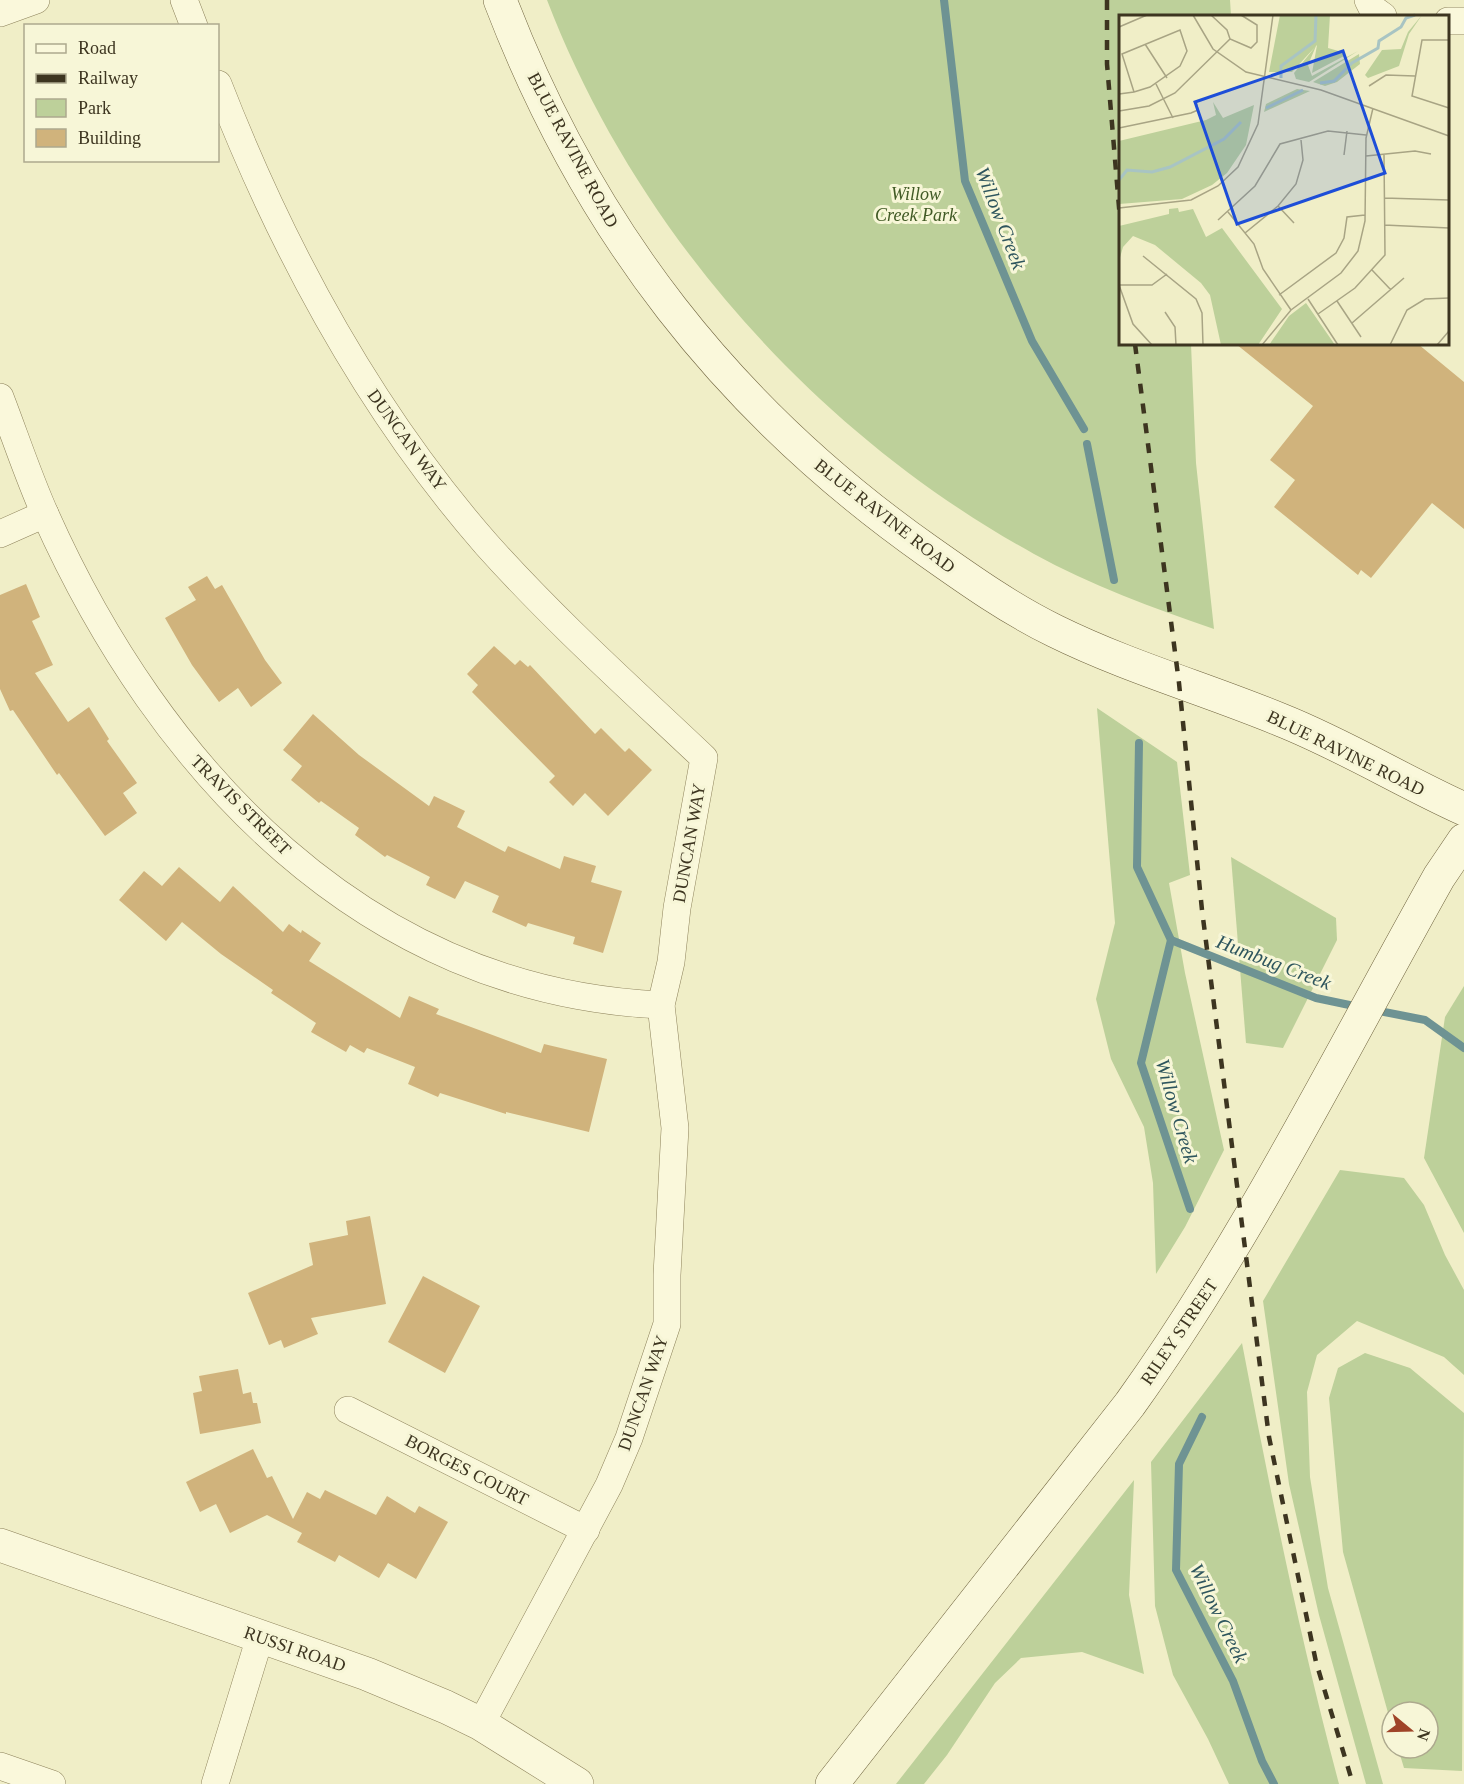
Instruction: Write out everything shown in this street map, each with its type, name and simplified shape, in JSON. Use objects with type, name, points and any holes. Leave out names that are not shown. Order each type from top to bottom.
[{"type":"main road","name":"BLUE RAVINE ROAD","points":[[500,0],[538,88],[613,228],[711,359],[760,412],[799,449],[889,523],[997,598],[1055,631],[1148,671],[1281,719],[1464,809]]},
{"type":"main road","name":"RILEY STREET","points":[[832,1784],[1130,1404],[1222,1268],[1439,877],[1464,840]]},
{"type":"main road","name":"RUSSI ROAD","points":[[0,1545],[367,1674],[481,1724],[577,1784]]},
{"type":"street","points":[[0,13],[36,0]]},
{"type":"street","points":[[184,0],[193,24]]},
{"type":"street","points":[[1368,0],[1372,8],[1382,15]]},
{"type":"street","name":"DUNCAN WAY","points":[[219,87],[249,164],[291,254],[340,342],[394,425],[473,527],[537,599],[704,758],[677,908],[671,962],[661,1005],[675,1128],[667,1275],[667,1324],[629,1438],[586,1530],[481,1724]]},
{"type":"street","name":"TRAVIS STREET","points":[[0,398],[45,514],[126,666],[170,730],[212,781],[258,827],[317,878],[370,916],[439,952],[497,976],[565,993],[621,1003],[661,1005]]},
{"type":"street","points":[[0,534],[45,514]]},
{"type":"street","name":"BORGES COURT","points":[[348,1410],[586,1530]]},
{"type":"street","points":[[215,1784],[260,1637]]},
{"type":"street","points":[[0,1766],[52,1784]]},
{"type":"green space","name":"Willow Creek Park","points":[[547,0],[1230,0],[1231,15],[1119,15],[1119,345],[1191,345],[1196,463],[1214,629],[1099,586],[1034,554],[954,505],[878,449],[808,387],[742,319],[683,246],[630,168],[585,85]]},
{"type":"green space","points":[[1097,708],[1177,762],[1190,875],[1169,883],[1185,973],[1224,1150],[1185,1227],[1156,1274],[1153,1183],[1144,1127],[1111,1059],[1096,999],[1115,923]]},
{"type":"green space","points":[[1231,857],[1336,918],[1337,940],[1283,1048],[1246,1043]]},
{"type":"green space","points":[[1464,986],[1464,1233],[1424,1158],[1445,1017]]},
{"type":"green space","points":[[1340,1170],[1404,1178],[1424,1205],[1445,1255],[1464,1290],[1464,1375],[1444,1357],[1357,1321],[1317,1355],[1307,1392],[1310,1477],[1328,1588],[1383,1784],[1366,1784],[1319,1615],[1289,1484],[1263,1301]]},
{"type":"green space","points":[[1242,1343],[1286,1564],[1339,1784],[1229,1784],[1208,1739],[1173,1675],[1155,1606],[1151,1462]]},
{"type":"green space","points":[[1365,1353],[1410,1368],[1464,1413],[1462,1771],[1404,1768],[1402,1760],[1440,1760],[1440,1700],[1384,1700],[1343,1552],[1329,1398],[1338,1368]]},
{"type":"green space","points":[[1134,1480],[1129,1595],[1144,1674],[1082,1652],[1021,1658],[995,1683],[947,1755],[924,1784],[896,1784]]},
{"type":"building","points":[[1237,345],[1419,345],[1464,382],[1464,529],[1432,503],[1371,578],[1361,570],[1358,575],[1274,507],[1295,480],[1270,460],[1313,406]]},
{"type":"building","points":[[207,576],[215,589],[222,585],[265,660],[282,683],[251,707],[238,688],[219,702],[192,665],[165,618],[196,600],[188,587]]},
{"type":"building","points":[[26,584],[40,617],[32,621],[53,665],[35,673],[68,722],[89,707],[109,739],[107,741],[137,783],[123,793],[137,813],[105,836],[59,773],[57,775],[13,710],[10,711],[0,689],[0,595]]},
{"type":"building","points":[[494,646],[515,665],[520,660],[528,667],[530,665],[595,734],[601,728],[625,752],[629,748],[652,770],[608,816],[585,793],[573,806],[549,782],[555,776],[472,692],[478,685],[467,674]]},
{"type":"building","points":[[313,714],[359,755],[429,806],[434,796],[465,811],[457,827],[505,852],[508,846],[560,869],[564,856],[596,866],[591,882],[622,891],[603,953],[573,944],[575,937],[528,923],[526,927],[492,912],[499,896],[465,881],[455,899],[426,885],[430,877],[387,855],[385,857],[355,835],[359,828],[321,801],[319,803],[291,780],[302,766],[283,750]]},
{"type":"building","points":[[179,867],[220,902],[233,886],[283,932],[289,924],[301,933],[302,930],[321,943],[309,961],[400,1018],[409,996],[439,1009],[436,1014],[541,1053],[544,1044],[607,1059],[589,1132],[506,1112],[506,1114],[440,1093],[438,1097],[408,1084],[415,1067],[367,1048],[364,1053],[350,1045],[346,1052],[311,1032],[316,1023],[271,993],[273,990],[221,954],[182,922],[166,941],[119,900],[144,871],[162,886]]},
{"type":"building","points":[[370,1216],[386,1304],[311,1318],[318,1334],[284,1348],[281,1340],[269,1345],[248,1293],[313,1265],[309,1243],[348,1235],[346,1221]]},
{"type":"building","points":[[423,1276],[480,1306],[445,1373],[388,1342]]},
{"type":"building","points":[[238,1369],[243,1394],[251,1392],[253,1403],[257,1403],[261,1423],[200,1434],[193,1393],[202,1391],[199,1376]]},
{"type":"building","points":[[253,1449],[267,1478],[272,1476],[293,1519],[307,1492],[320,1499],[325,1490],[376,1515],[387,1496],[415,1513],[419,1506],[448,1522],[416,1579],[388,1563],[379,1578],[339,1555],[335,1562],[297,1542],[302,1533],[267,1515],[230,1533],[216,1504],[200,1512],[186,1482]]},
{"type":"waterway","name":"Willow Creek","points":[[944,0],[965,181],[1032,341],[1084,429]]},
{"type":"waterway","name":"Willow Creek","points":[[1087,444],[1114,580]]},
{"type":"waterway","name":"Willow Creek","points":[[1139,743],[1137,867],[1171,940],[1141,1063],[1190,1209]]},
{"type":"waterway","name":"Humbug Creek","points":[[1171,940],[1316,998],[1359,1007]]},
{"type":"waterway","name":"Humbug Creek","points":[[1374,1010],[1425,1020],[1464,1048]]},
{"type":"waterway","name":"Willow Creek","points":[[1202,1417],[1179,1464],[1176,1570],[1233,1681],[1262,1761],[1274,1784]]},
{"type":"railway","points":[[1107,0],[1107,64],[1119,207]]},
{"type":"railway","points":[[1135,345],[1179,683],[1202,910],[1269,1437],[1316,1662],[1353,1784]]}]
